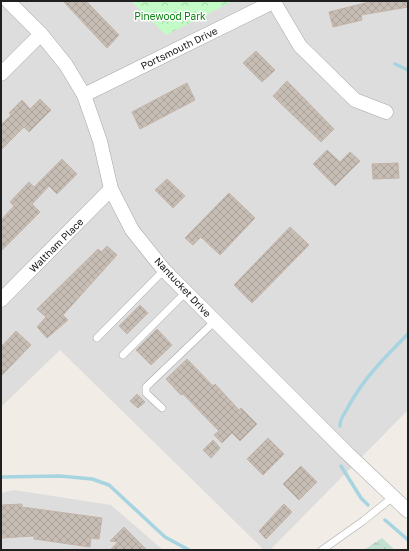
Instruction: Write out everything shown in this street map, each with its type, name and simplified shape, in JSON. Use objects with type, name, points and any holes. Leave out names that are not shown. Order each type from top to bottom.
[{"type":"street","name":"Nantucket Drive","points":[[8,1],[41,34],[66,65],[84,96],[100,141],[111,189],[132,230],[164,270],[343,450],[408,511]]},
{"type":"street","points":[[274,1],[292,36],[355,100],[386,112]]},
{"type":"street","name":"Portsmouth Drive","points":[[84,96],[274,1]]},
{"type":"street","points":[[1,74],[41,34]]},
{"type":"street","name":"Waltham Place","points":[[1,300],[111,189]]},
{"type":"lane","points":[[97,338],[164,270]]},
{"type":"lane","points":[[124,355],[186,292]]},
{"type":"lane","points":[[162,408],[146,394],[146,387],[215,321]]},
{"type":"lane","points":[[322,550],[363,521],[393,497]]},
{"type":"shaded area","points":[[1,1],[408,1],[408,410],[270,550],[264,550],[60,350],[1,407]]},
{"type":"shaded area","points":[[14,490],[111,505],[163,550],[1,550],[1,493]]},
{"type":"green space","name":"Pinewood Park","points":[[131,1],[233,1],[166,35]]},
{"type":"green space","points":[[382,538],[395,550],[364,550]]},
{"type":"building","points":[[63,1],[86,1],[119,35],[107,48]]},
{"type":"building","points":[[373,1],[408,1],[408,7],[361,15],[362,20],[333,27],[329,12]]},
{"type":"building","points":[[256,51],[275,70],[262,82],[243,63]]},
{"type":"building","points":[[287,81],[334,129],[321,142],[273,96]]},
{"type":"building","points":[[187,83],[195,100],[140,129],[132,112]]},
{"type":"building","points":[[40,99],[51,110],[29,132],[24,127],[1,150],[1,125],[11,115],[9,113],[22,100],[30,109]]},
{"type":"building","points":[[327,150],[340,162],[350,152],[360,161],[335,186],[313,164]]},
{"type":"building","points":[[62,159],[77,174],[57,194],[49,186],[32,204],[40,212],[1,251],[1,220],[14,206],[10,202],[29,182],[34,187]]},
{"type":"building","points":[[398,163],[399,178],[373,179],[372,164]]},
{"type":"building","points":[[167,179],[185,196],[173,208],[155,190]]},
{"type":"building","points":[[229,193],[255,218],[220,255],[201,237],[193,245],[185,238]]},
{"type":"building","points":[[290,227],[309,245],[252,303],[234,285]]},
{"type":"building","points":[[107,246],[117,255],[63,315],[68,320],[47,338],[37,327],[46,317],[37,309],[98,249],[101,252]]},
{"type":"building","points":[[140,305],[148,313],[127,334],[119,326]]},
{"type":"building","points":[[157,329],[172,345],[151,365],[136,350]]},
{"type":"building","points":[[16,331],[31,345],[1,376],[1,347]]},
{"type":"building","points":[[187,359],[213,386],[215,384],[239,410],[241,408],[257,424],[240,441],[232,433],[222,443],[214,435],[219,431],[166,379]]},
{"type":"building","points":[[137,394],[145,402],[138,408],[130,401]]},
{"type":"building","points":[[268,438],[284,454],[263,475],[247,459]]},
{"type":"building","points":[[213,440],[220,448],[211,458],[203,450]]},
{"type":"building","points":[[301,466],[317,482],[299,500],[283,484]]},
{"type":"building","points":[[22,504],[22,507],[102,518],[99,539],[91,538],[90,547],[34,539],[34,536],[1,538],[1,505]]},
{"type":"building","points":[[284,504],[292,512],[266,539],[259,531]]},
{"type":"building","points":[[124,527],[147,550],[110,550],[118,542],[110,541]]},
{"type":"waterway","points":[[395,64],[408,70]]},
{"type":"waterway","points":[[340,426],[342,417],[360,388],[383,360],[408,334]]},
{"type":"waterway","points":[[341,466],[361,498],[368,505]]},
{"type":"waterway","points":[[1,477],[60,476],[92,479],[109,485],[165,537],[189,550]]},
{"type":"waterway","points":[[385,520],[408,540]]}]
